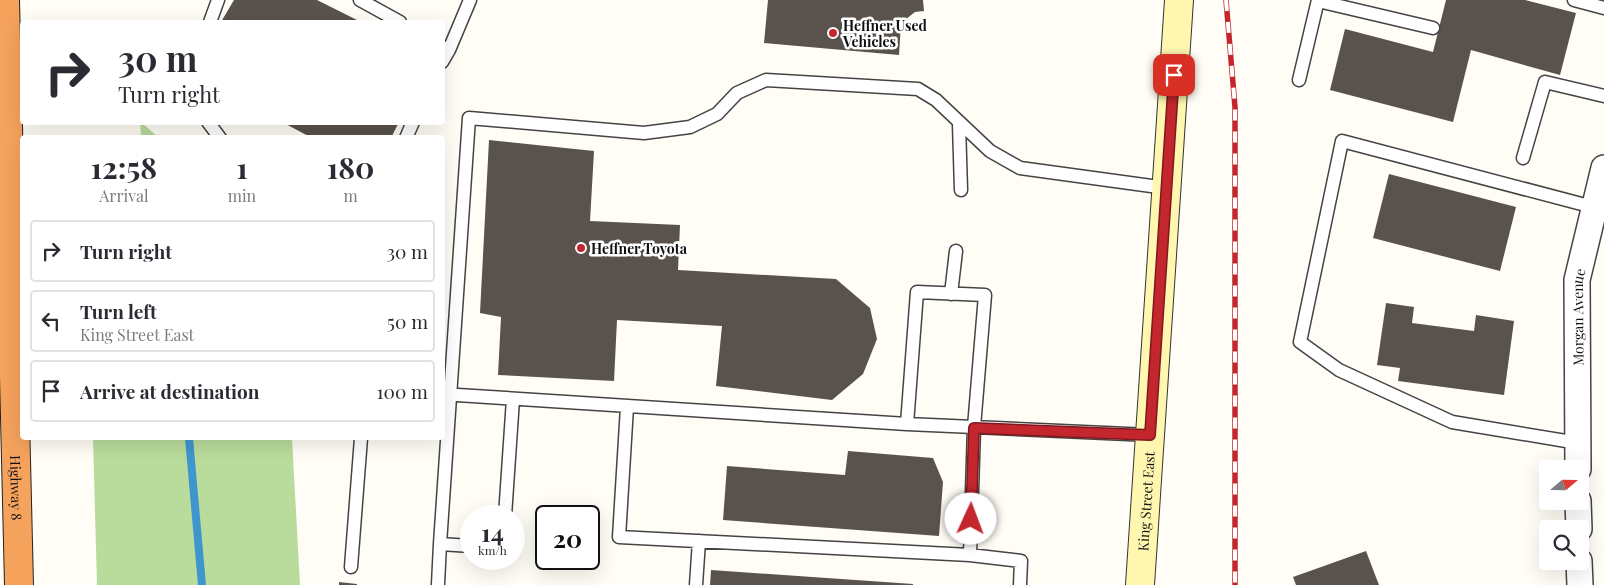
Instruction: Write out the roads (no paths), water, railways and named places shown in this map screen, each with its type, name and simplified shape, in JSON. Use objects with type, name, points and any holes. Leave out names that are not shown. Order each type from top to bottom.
[{"type":"highway","name":"Highway 8","points":[[6,0],[18,585]]},
{"type":"main road","name":"King Street East","points":[[1140,585],[1179,0]]},
{"type":"street","name":"Morgan Avenue","points":[[1578,460],[1577,280],[1595,238],[1593,207],[1604,168]]},
{"type":"street","points":[[1580,570],[1580,585]]},
{"type":"lane","points":[[211,20],[218,0]]},
{"type":"lane","points":[[360,0],[396,20]]},
{"type":"lane","points":[[446,48],[470,0]]},
{"type":"lane","points":[[1574,0],[1604,8]]},
{"type":"lane","points":[[1300,80],[1318,1],[1433,28]]},
{"type":"lane","points":[[445,419],[468,118],[644,133],[690,127],[717,114],[737,92],[766,80],[918,89],[936,100],[990,152],[1020,168],[1166,188]]},
{"type":"lane","points":[[1523,158],[1545,82],[1604,96]]},
{"type":"lane","points":[[959,124],[961,190]]},
{"type":"lane","points":[[1578,443],[1452,422],[1339,370],[1300,342],[1342,141],[1593,207]]},
{"type":"lane","points":[[951,294],[956,251]]},
{"type":"lane","points":[[907,424],[917,292],[985,295],[974,428],[970,555]]},
{"type":"lane","points":[[446,394],[974,428],[1150,435]]},
{"type":"lane","points":[[505,505],[513,399]]},
{"type":"lane","points":[[628,406],[619,537],[970,555],[1021,561],[1020,585]]},
{"type":"lane","points":[[351,567],[361,440]]},
{"type":"lane","points":[[438,584],[444,440]]},
{"type":"lane","points":[[696,585],[699,541]]},
{"type":"lane","points":[[440,544],[460,545]]},
{"type":"waterway","points":[[189,440],[202,585]]},
{"type":"railway","points":[[1226,0],[1235,107],[1235,585]]},
{"type":"place","name":"Heffner Used Vehicles","points":[[833,33]]},
{"type":"place","name":"Heffner Toyota","points":[[581,248]]}]
